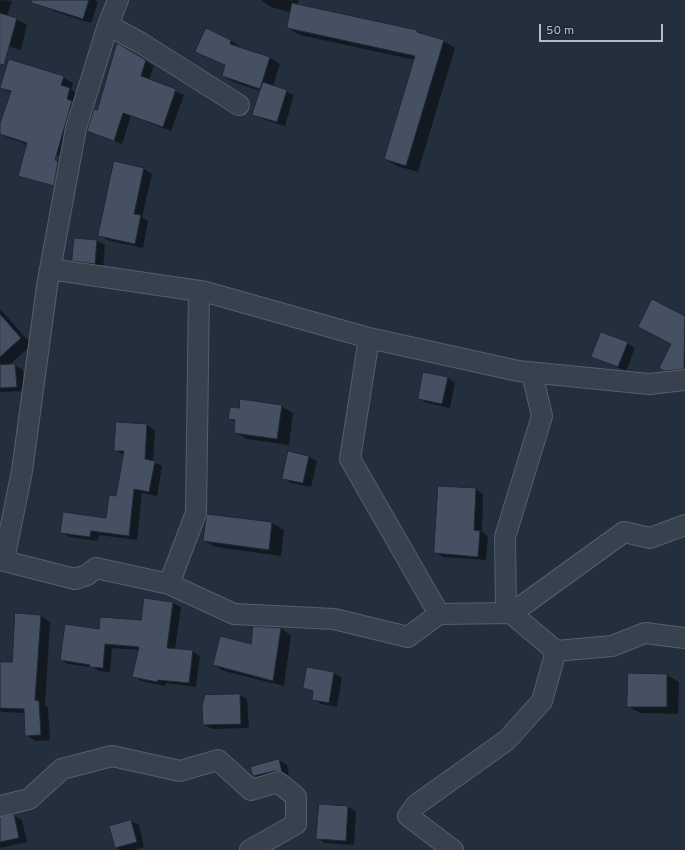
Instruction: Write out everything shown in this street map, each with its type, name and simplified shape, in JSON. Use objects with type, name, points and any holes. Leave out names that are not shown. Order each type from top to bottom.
[{"type":"street","points":[[118,0],[108,26],[76,128],[50,269],[22,471],[2,560],[75,579],[87,575],[96,568],[169,584],[234,614],[334,619],[408,637],[439,614],[512,614],[624,532],[650,538],[685,525]]},
{"type":"street","points":[[108,26],[141,43],[239,105]]},
{"type":"street","points":[[50,269],[199,291],[369,338],[518,371],[649,384],[685,380]]},
{"type":"street","points":[[169,584],[196,513],[199,291]]},
{"type":"street","points":[[369,338],[350,459],[439,614]]},
{"type":"street","points":[[532,373],[542,416],[505,537],[506,609],[556,650],[612,646],[645,633],[685,638]]},
{"type":"street","points":[[453,850],[408,816],[416,804],[508,740],[542,702],[556,650]]},
{"type":"street","points":[[0,806],[29,799],[62,769],[112,756],[180,771],[218,760],[251,790],[278,782],[296,797],[296,824],[250,850]]},
{"type":"building","points":[[32,0],[89,0],[83,19],[32,3]]},
{"type":"building","points":[[292,3],[417,30],[417,32],[444,40],[406,166],[384,159],[415,56],[287,28]]},
{"type":"building","points":[[0,13],[17,18],[4,65],[0,64]]},
{"type":"building","points":[[206,28],[231,40],[230,44],[270,57],[260,89],[222,76],[225,65],[195,52]]},
{"type":"building","points":[[117,43],[146,60],[141,76],[176,89],[163,127],[123,113],[114,141],[87,131],[94,109],[97,110]]},
{"type":"building","points":[[9,59],[64,76],[61,85],[70,88],[67,99],[72,101],[55,160],[58,161],[54,186],[18,176],[27,143],[0,134],[0,123],[11,91],[0,88]]},
{"type":"building","points":[[263,82],[287,90],[277,122],[252,115]]},
{"type":"building","points":[[114,161],[144,168],[134,214],[141,215],[135,244],[98,236]]},
{"type":"building","points":[[74,238],[97,240],[95,264],[72,261]]},
{"type":"building","points":[[652,299],[685,316],[684,369],[664,371],[659,368],[671,344],[638,327]]},
{"type":"building","points":[[0,314],[21,338],[0,357]]},
{"type":"building","points":[[601,332],[628,342],[618,367],[591,357]]},
{"type":"building","points":[[15,364],[17,387],[0,388],[0,365]]},
{"type":"building","points":[[423,372],[448,377],[442,404],[418,399]]},
{"type":"building","points":[[240,399],[282,405],[277,439],[234,433],[235,420],[228,419],[230,407],[239,408]]},
{"type":"building","points":[[116,422],[147,424],[145,459],[155,461],[149,492],[134,489],[129,536],[91,531],[90,537],[60,533],[63,512],[106,518],[109,495],[116,496],[124,451],[114,451]]},
{"type":"building","points":[[288,451],[309,456],[303,483],[282,479]]},
{"type":"building","points":[[438,486],[476,488],[474,530],[480,531],[478,557],[434,553]]},
{"type":"building","points":[[207,514],[272,522],[269,550],[203,541]]},
{"type":"building","points":[[144,598],[173,602],[167,648],[193,650],[189,683],[158,680],[157,682],[132,677],[139,647],[105,644],[103,668],[90,667],[90,665],[60,660],[65,624],[99,629],[100,617],[141,620]]},
{"type":"building","points":[[15,613],[41,615],[35,700],[39,701],[41,735],[25,736],[24,709],[0,708],[0,662],[12,662]]},
{"type":"building","points":[[253,626],[281,628],[273,681],[213,665],[220,636],[251,644]]},
{"type":"building","points":[[307,667],[334,672],[329,703],[312,700],[313,691],[303,688]]},
{"type":"building","points":[[628,673],[667,674],[667,707],[627,707]]},
{"type":"building","points":[[240,694],[241,724],[203,725],[202,706],[205,695]]},
{"type":"building","points":[[279,759],[282,772],[275,771],[253,776],[250,767]]},
{"type":"building","points":[[319,804],[348,806],[346,841],[316,839]]},
{"type":"building","points":[[14,814],[19,838],[0,842],[0,817]]},
{"type":"building","points":[[131,820],[137,842],[115,848],[109,826]]}]
